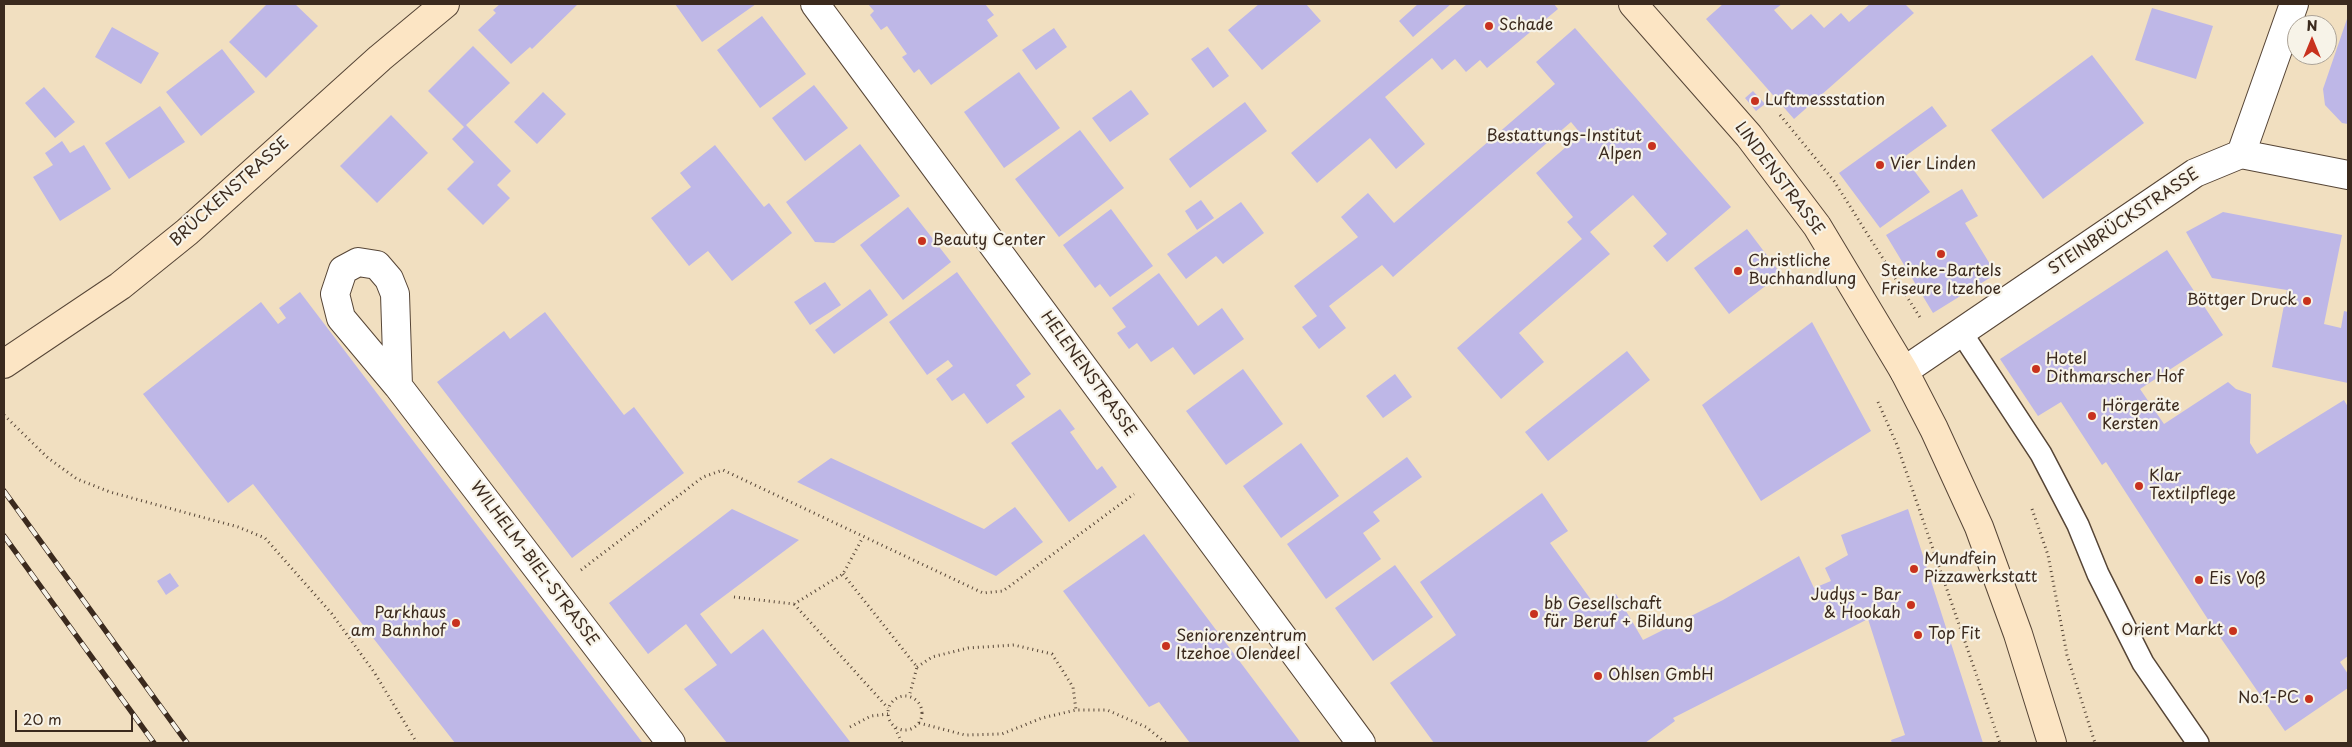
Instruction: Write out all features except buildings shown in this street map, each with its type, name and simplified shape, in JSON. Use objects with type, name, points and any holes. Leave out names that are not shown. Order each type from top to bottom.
[{"type":"main road","name":"BRÜCKENSTRASSE","points":[[4,364],[120,286],[187,232],[380,58],[445,4]]},
{"type":"main road","name":"LINDENSTRASSE","points":[[1633,4],[1749,136],[1817,226],[1904,371],[1934,429],[1979,528],[2018,634],[2052,743]]},
{"type":"street","name":"HELENENSTRASSE","points":[[816,4],[1362,743]]},
{"type":"street","points":[[2294,4],[2241,154],[2348,175]]},
{"type":"street","name":"STEINBRÜCKSTRASSE","points":[[1904,371],[2195,173],[2241,154]]},
{"type":"street","name":"WILHELM-BIEL-STRASSE","points":[[398,386],[671,743]]},
{"type":"lane","points":[[1961,332],[2041,454],[2078,525],[2098,574],[2143,663],[2198,743]]},
{"type":"path","points":[[1874,394],[1897,445],[2000,743]]},
{"type":"path","points":[[4,415],[48,458],[77,479],[110,492],[149,501],[238,527],[265,538],[332,614],[374,672],[417,743]]},
{"type":"path","points":[[555,590],[703,477],[723,470],[983,593],[1002,592],[1162,473]]},
{"type":"path","points":[[734,597],[794,604],[843,574],[863,537]]},
{"type":"path","points":[[843,574],[917,667]]},
{"type":"path","points":[[794,604],[888,708]]},
{"type":"path","points":[[909,697],[917,667],[932,657],[968,648],[1014,645],[1052,654],[1073,687],[1076,710]]},
{"type":"path","points":[[895,727],[908,731],[919,723],[922,713],[918,702],[909,697],[897,698],[888,708],[888,714],[902,743]]},
{"type":"path","points":[[919,723],[965,735],[1002,734],[1042,718],[1076,710],[1107,710],[1146,727],[1166,743]]},
{"type":"path","points":[[850,727],[872,716],[888,714]]},
{"type":"railway","points":[[4,491],[187,743]]},
{"type":"railway","points":[[4,536],[154,743]]},
{"type":"place","name":"Schade","points":[[1489,26]]},
{"type":"place","name":"Luftmessstation","points":[[1755,101]]},
{"type":"place","name":"Bestattungs-Institut Alpen","points":[[1652,146]]},
{"type":"place","name":"Vier Linden","points":[[1880,165]]},
{"type":"place","name":"Beauty Center","points":[[922,241]]},
{"type":"place","name":"Steinke-Bartels Friseure Itzehoe","points":[[1941,254]]},
{"type":"place","name":"Christliche Buchhandlung","points":[[1738,271]]},
{"type":"place","name":"Böttger Druck","points":[[2307,301]]},
{"type":"place","name":"Hotel Dithmarscher Hof","points":[[2036,369]]},
{"type":"place","name":"Hörgeräte Kersten","points":[[2092,416]]},
{"type":"place","name":"Klar Textilpflege","points":[[2139,486]]},
{"type":"place","name":"Mundfein Pizzawerkstatt","points":[[1914,569]]},
{"type":"place","name":"Eis Voß","points":[[2199,580]]},
{"type":"place","name":"Judys - Bar & Hookah","points":[[1911,605]]},
{"type":"place","name":"bb Gesellschaft für Beruf + Bildung","points":[[1534,614]]},
{"type":"place","name":"Parkhaus am Bahnhof","points":[[456,623]]},
{"type":"place","name":"Orient Markt","points":[[2233,631]]},
{"type":"place","name":"Top Fit","points":[[1918,635]]},
{"type":"place","name":"Seniorenzentrum Itzehoe Olendeel","points":[[1166,646]]},
{"type":"place","name":"Ohlsen GmbH","points":[[1598,676]]},
{"type":"place","name":"No.1-PC","points":[[2309,699]]}]
